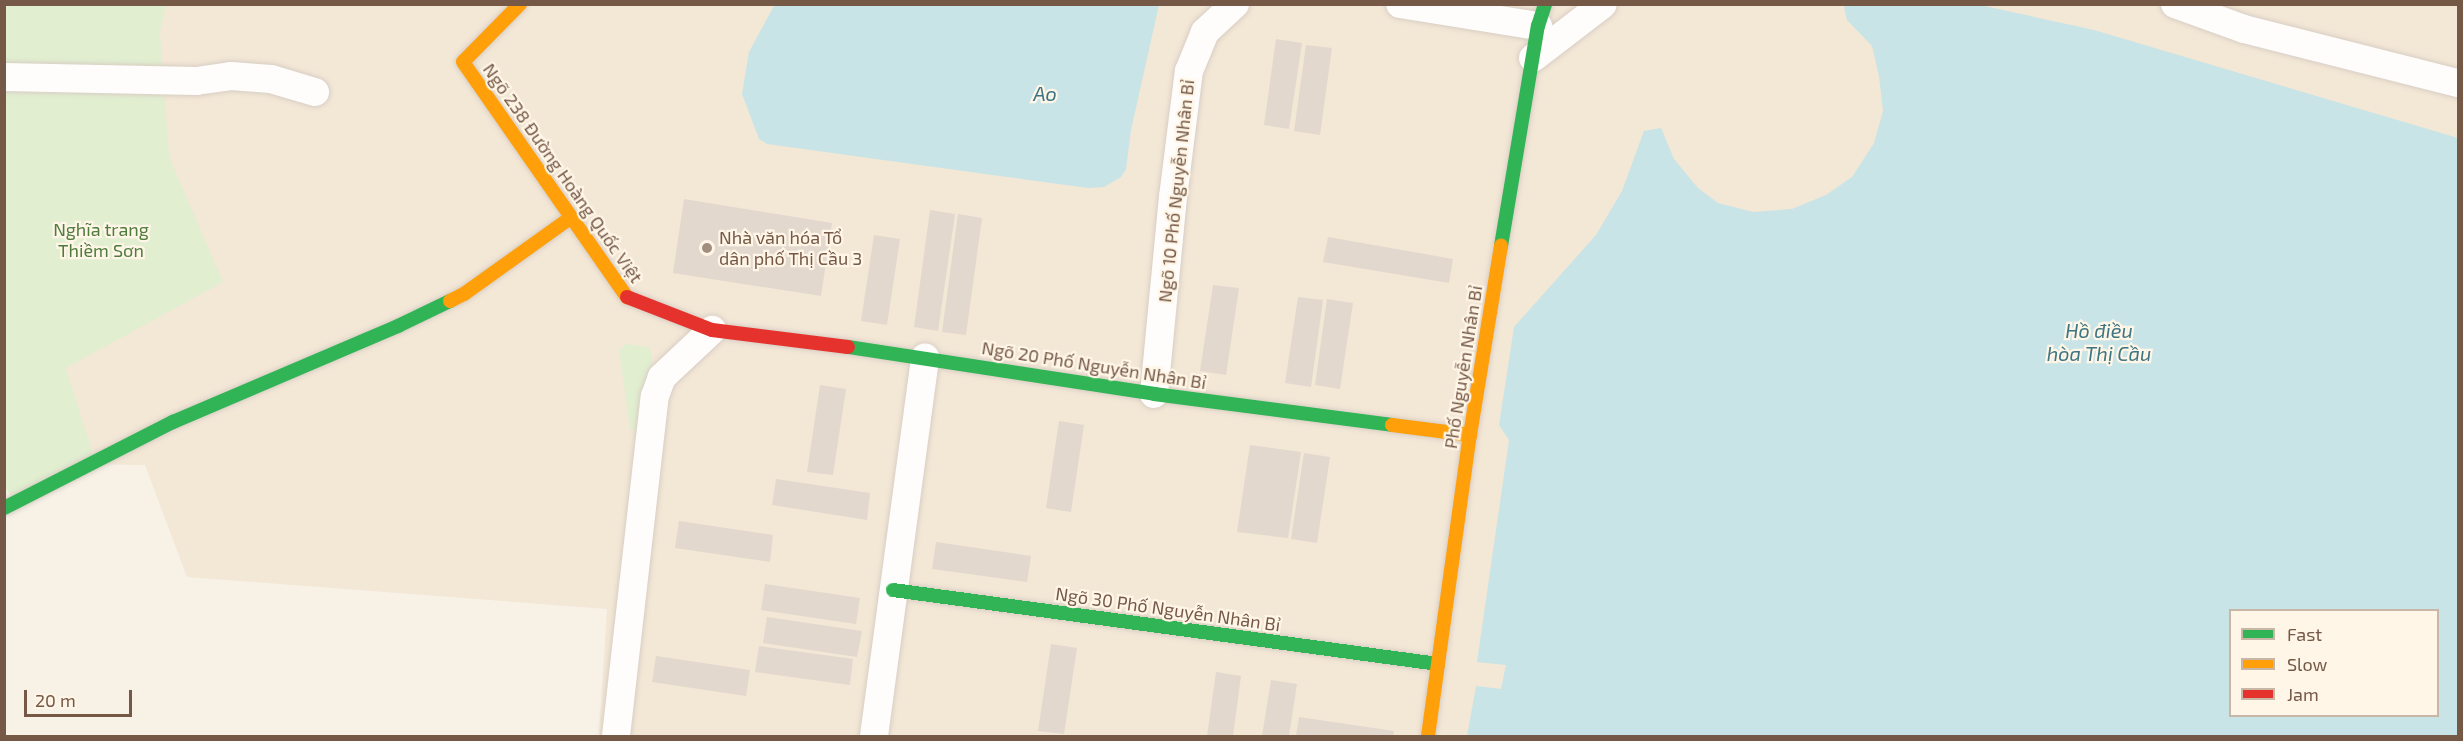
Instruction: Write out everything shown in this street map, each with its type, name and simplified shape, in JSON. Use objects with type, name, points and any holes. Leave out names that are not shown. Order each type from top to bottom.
[{"type":"street","name":"Ngõ 238 Đường Hoàng Quốc Việt","points":[[520,4],[463,63],[624,296],[712,330]]},
{"type":"street","name":"Ngõ 10 Phố Nguyễn Nhân Bỉ","points":[[1154,394],[1173,197],[1189,71],[1205,32],[1235,4]]},
{"type":"street","points":[[1400,4],[1541,15]]},
{"type":"street","points":[[1533,58],[1603,4]]},
{"type":"street","points":[[2175,4],[2244,28],[2458,83]]},
{"type":"street","name":"Phố Nguyễn Nhân Bỉ","points":[[1428,736],[1470,435],[1541,15]]},
{"type":"street","points":[[4,77],[196,81],[231,76],[271,79],[315,92]]},
{"type":"street","points":[[4,507],[172,422],[398,326],[464,294],[570,218]]},
{"type":"street","points":[[616,736],[656,396],[662,377],[712,330]]},
{"type":"street","name":"Ngõ 20 Phố Nguyễn Nhân Bỉ","points":[[712,330],[925,357],[1154,394],[1470,435]]},
{"type":"street","points":[[874,736],[925,357]]},
{"type":"street","name":"Ngõ 30 Phố Nguyễn Nhân Bỉ","points":[[893,590],[1438,664]]},
{"type":"shaded area","points":[[5,5],[2458,5],[2458,736],[599,736],[607,609],[187,577],[145,465],[5,463]]},
{"type":"green space","name":"Nghĩa trang Thiềm Sơn","points":[[4,5],[166,5],[160,32],[169,157],[223,282],[66,368],[93,455],[12,497],[4,486]]},
{"type":"green space","points":[[626,344],[649,347],[652,357],[648,413],[638,431],[630,429],[619,350]]},
{"type":"water","name":"Ao","points":[[775,4],[1159,5],[1131,130],[1126,169],[1121,177],[1104,187],[1088,188],[767,144],[759,139],[742,94],[749,52]]},
{"type":"water","name":"Hồ điều hòa Thị Cầu","points":[[1848,5],[1980,5],[2094,30],[2458,138],[2458,736],[1467,736],[1476,686],[1501,689],[1506,665],[1477,662],[1509,440],[1499,425],[1514,327],[1596,235],[1622,191],[1644,131],[1661,128],[1674,159],[1698,188],[1718,203],[1753,212],[1792,209],[1826,195],[1852,177],[1874,143],[1883,111],[1879,76],[1872,46],[1847,20],[1844,7]]},
{"type":"building","points":[[1276,39],[1302,43],[1289,129],[1264,125]]},
{"type":"building","points":[[1306,45],[1332,48],[1320,135],[1294,131]]},
{"type":"building","points":[[684,199],[832,223],[821,296],[673,273]]},
{"type":"building","points":[[930,210],[955,214],[938,331],[914,327]]},
{"type":"building","points":[[958,214],[982,218],[966,335],[942,332]]},
{"type":"building","points":[[874,235],[900,239],[887,325],[861,321]]},
{"type":"building","points":[[1328,237],[1453,259],[1449,283],[1323,262]]},
{"type":"building","points":[[1213,285],[1239,288],[1226,375],[1200,371]]},
{"type":"building","points":[[1298,297],[1323,300],[1311,387],[1285,383]]},
{"type":"building","points":[[1327,299],[1353,303],[1340,389],[1315,385]]},
{"type":"building","points":[[820,385],[846,389],[833,475],[807,472]]},
{"type":"building","points":[[1059,421],[1084,425],[1071,512],[1046,508]]},
{"type":"building","points":[[1250,445],[1301,452],[1288,538],[1237,532]]},
{"type":"building","points":[[1304,453],[1330,457],[1317,543],[1291,539]]},
{"type":"building","points":[[776,479],[870,493],[867,520],[772,505]]},
{"type":"building","points":[[679,521],[773,535],[770,562],[675,548]]},
{"type":"building","points":[[936,542],[1031,556],[1027,582],[932,569]]},
{"type":"building","points":[[765,584],[860,598],[856,624],[761,610]]},
{"type":"building","points":[[767,617],[862,631],[857,657],[763,643]]},
{"type":"building","points":[[1051,644],[1077,648],[1064,734],[1038,731]]},
{"type":"building","points":[[759,646],[853,659],[850,685],[755,672]]},
{"type":"building","points":[[656,656],[750,670],[746,696],[652,682]]},
{"type":"building","points":[[1216,672],[1241,676],[1233,736],[1207,736]]},
{"type":"building","points":[[1271,680],[1297,684],[1289,736],[1262,736]]},
{"type":"building","points":[[1299,717],[1394,731],[1393,736],[1296,736]]},
{"type":"traffic: fast","points":[[1501,246],[1538,26],[1545,4]]},
{"type":"traffic: fast","points":[[4,508],[173,422],[398,326],[450,301]]},
{"type":"traffic: fast","points":[[848,347],[1154,394],[1392,425]]},
{"type":"traffic: fast","points":[[893,590],[1438,664]]},
{"type":"traffic: slow","points":[[520,4],[463,62],[627,297]]},
{"type":"traffic: slow","points":[[450,301],[464,294],[570,218]]},
{"type":"traffic: slow","points":[[1428,736],[1470,435],[1501,246]]},
{"type":"traffic: slow","points":[[1392,425],[1470,435]]},
{"type":"traffic: jam","points":[[627,297],[712,330],[848,347]]},
{"type":"place","name":"Nhà văn hóa Tổ dân phố Thị Cầu 3","points":[[707,248]]}]
